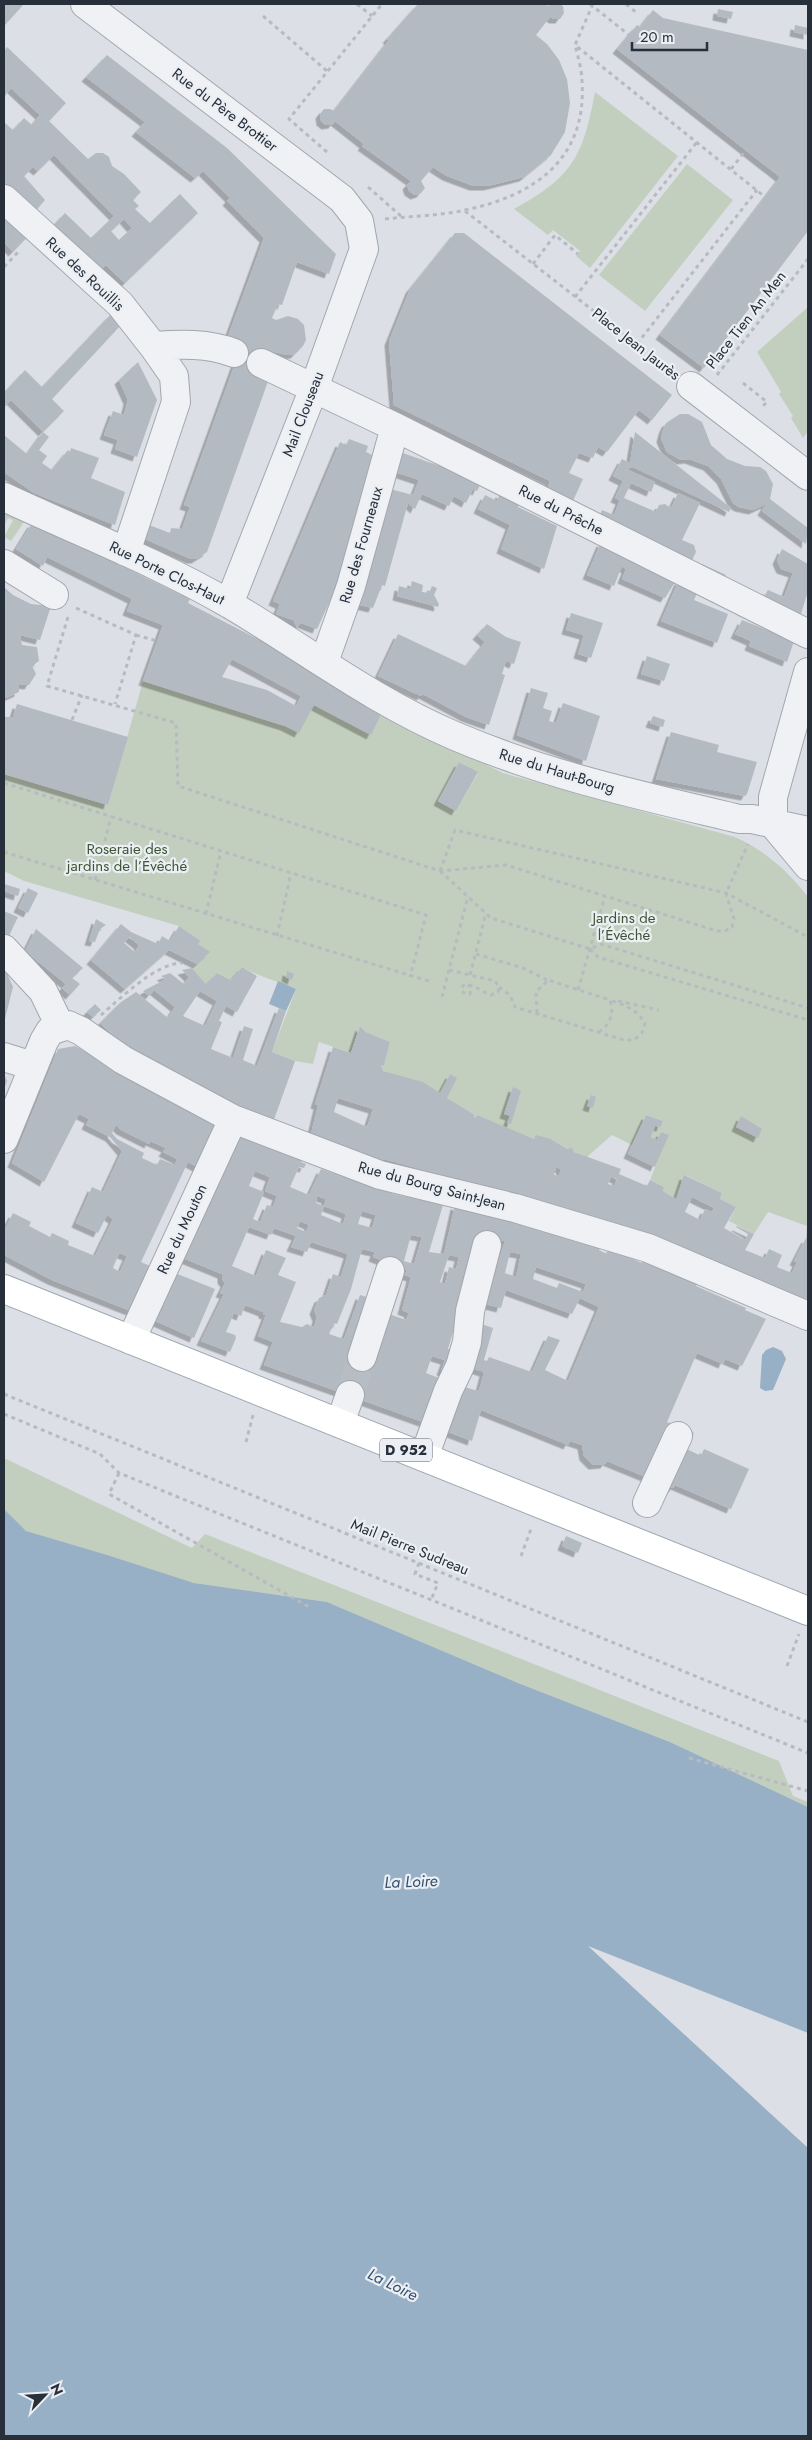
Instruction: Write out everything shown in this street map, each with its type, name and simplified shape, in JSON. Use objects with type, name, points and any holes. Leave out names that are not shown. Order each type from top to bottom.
[{"type":"main road","name":"D 952","points":[[4,1289],[424,1457],[805,1618]]},
{"type":"street","name":"Rue du Père Brottier","points":[[85,4],[342,199],[359,222]]},
{"type":"street","name":"Rue des Rouillis","points":[[4,199],[120,304],[154,346],[174,376],[176,402],[126,552]]},
{"type":"street","name":"Mail Clouseau","points":[[229,604],[314,388],[364,249],[359,222]]},
{"type":"street","points":[[154,346],[188,344],[222,348],[234,353]]},
{"type":"street","name":"Rue du Prêche","points":[[261,363],[395,427],[808,634]]},
{"type":"street","points":[[696,390],[808,476]]},
{"type":"street","name":"Rue des Fourneaux","points":[[324,662],[351,586],[395,427]]},
{"type":"street","name":"Rue Porte Clos-Haut","points":[[4,497],[126,552],[229,604],[324,662]]},
{"type":"street","points":[[4,564],[63,600]]},
{"type":"street","name":"Rue du Haut-Bourg","points":[[324,662],[376,696],[454,736],[510,757],[624,792],[739,819],[752,819],[808,832]]},
{"type":"street","points":[[808,672],[773,797],[773,824],[808,866]]},
{"type":"street","points":[[750,839],[773,824]]},
{"type":"street","points":[[4,948],[43,991],[56,1014],[71,1029]]},
{"type":"street","points":[[4,1138],[33,1066],[50,1031],[71,1029]]},
{"type":"street","name":"Rue du Bourg Saint-Jean","points":[[71,1029],[123,1060],[233,1119],[380,1175],[515,1208],[648,1248],[808,1316]]},
{"type":"street","points":[[4,1058],[33,1066]]},
{"type":"street","name":"Rue du Mouton","points":[[131,1340],[233,1119]]},
{"type":"street","points":[[424,1457],[448,1391],[460,1366],[467,1342],[470,1310],[487,1245]]},
{"type":"street","points":[[362,1357],[390,1271]]},
{"type":"street","points":[[340,1423],[350,1395]]},
{"type":"street","points":[[647,1503],[678,1436]]},
{"type":"path","points":[[357,4],[372,16]]},
{"type":"path","points":[[331,156],[289,119],[382,4]]},
{"type":"path","points":[[359,222],[465,210],[508,197],[537,184],[560,163],[574,139],[582,110],[582,81],[576,45],[592,4],[629,35]]},
{"type":"path","points":[[626,4],[637,13]]},
{"type":"path","points":[[263,16],[327,70]]},
{"type":"path","points":[[576,45],[765,197]]},
{"type":"path","points":[[575,297],[697,142]]},
{"type":"path","points":[[731,169],[746,150]]},
{"type":"path","points":[[367,186],[402,217]]},
{"type":"path","points":[[637,344],[757,190]]},
{"type":"path","name":"Place Jean Jaurès","points":[[465,210],[696,390]]},
{"type":"path","points":[[533,264],[555,235],[578,254]]},
{"type":"path","name":"Place Tien An Men","points":[[696,390],[808,260]]},
{"type":"path","points":[[743,384],[761,398]]},
{"type":"path","points":[[157,641],[136,635],[63,600],[47,686],[176,723],[178,786],[440,871],[506,865],[726,931],[732,927],[734,919],[726,893],[750,839]]},
{"type":"path","points":[[115,704],[136,635]]},
{"type":"path","points":[[72,720],[82,695]]},
{"type":"path","points":[[4,783],[426,915],[410,977]]},
{"type":"path","points":[[95,880],[111,817]]},
{"type":"path","points":[[440,871],[455,830],[726,893],[808,937]]},
{"type":"path","points":[[206,914],[221,851]]},
{"type":"path","points":[[4,852],[410,977],[432,982]]},
{"type":"path","points":[[440,871],[492,918],[590,949],[598,956],[808,1020]]},
{"type":"path","points":[[276,936],[291,873]]},
{"type":"path","points":[[442,998],[468,896]]},
{"type":"path","points":[[578,990],[606,896]]},
{"type":"path","points":[[470,975],[486,913]]},
{"type":"path","points":[[590,949],[601,944],[808,1008]]},
{"type":"path","points":[[449,970],[495,980],[510,995],[515,1007],[629,1040],[634,1040],[642,1033],[645,1023],[639,1013],[628,1006],[548,980],[524,968],[476,954]]},
{"type":"path","points":[[71,1029],[172,963],[182,963]]},
{"type":"path","points":[[538,1014],[536,992],[548,980]]},
{"type":"path","points":[[462,987],[465,984],[471,986],[470,994],[465,994],[462,991],[462,987],[465,984],[468,984],[491,995],[498,992],[499,986]]},
{"type":"path","points":[[610,1000],[635,1003],[659,1010]]},
{"type":"path","points":[[599,1032],[611,1018],[610,1000]]},
{"type":"path","name":"Mail Pierre Sudreau","points":[[4,1394],[808,1722]]},
{"type":"path","points":[[246,1442],[254,1410]]},
{"type":"path","points":[[4,1414],[100,1454],[119,1473],[808,1753]]},
{"type":"path","points":[[119,1473],[109,1494],[311,1608]]},
{"type":"path","points":[[521,1556],[531,1526]]},
{"type":"path","points":[[419,1563],[415,1574],[438,1584],[431,1600]]},
{"type":"path","points":[[787,1666],[805,1618]]},
{"type":"path","points":[[689,1758],[808,1791]]},
{"type":"green space","points":[[595,92],[678,156],[590,268],[576,256],[580,251],[553,230],[548,235],[514,209],[550,186],[572,162],[580,149],[586,133]]},
{"type":"green space","points":[[687,164],[733,200],[645,311],[599,275]]},
{"type":"green space","points":[[808,307],[808,431],[803,438],[791,418],[793,416],[779,394],[781,392],[757,352]]},
{"type":"green space","points":[[4,512],[24,522],[11,541],[4,537],[13,520],[8,518],[4,526]]},
{"type":"green space","points":[[143,681],[285,726],[314,705],[371,734],[382,713],[503,773],[735,837],[757,849],[776,862],[808,897],[808,1240],[806,1238],[807,1226],[768,1212],[754,1234],[729,1221],[736,1207],[720,1199],[722,1193],[685,1175],[676,1199],[663,1191],[664,1187],[650,1180],[668,1135],[661,1132],[657,1140],[651,1137],[655,1126],[661,1127],[663,1121],[646,1115],[632,1145],[612,1135],[587,1157],[567,1149],[551,1139],[535,1139],[475,1115],[447,1098],[450,1074],[440,1093],[383,1071],[381,1065],[384,1066],[390,1042],[366,1032],[360,1026],[351,1053],[319,1042],[313,1064],[295,1061],[272,1052],[296,989],[255,974],[242,967],[231,980],[217,973],[206,984],[192,968],[209,952],[198,944],[201,941],[179,926],[24,881],[4,871],[4,774],[108,805]],"holes":[[[460,762],[478,773],[456,811],[438,801]]]},
{"type":"green space","points":[[4,1458],[192,1548],[205,1534],[779,1761],[793,1796],[808,1802],[808,1807],[670,1742],[518,1683],[327,1602],[194,1583],[25,1531],[4,1509]]},
{"type":"water","points":[[278,981],[296,989],[286,1011],[269,1004]]},
{"type":"water","points":[[773,1347],[782,1351],[786,1359],[773,1390],[765,1391],[760,1388],[762,1355],[766,1350]]},
{"type":"water","name":"La Loire","points":[[4,1509],[26,1531],[194,1583],[327,1602],[518,1683],[670,1742],[808,1807],[808,2033],[588,1946],[808,2148],[808,2436],[4,2436]]},
{"type":"building","points":[[4,4],[24,4],[4,26]]},
{"type":"building","points":[[418,4],[545,4],[548,6],[550,4],[559,4],[563,6],[564,13],[560,19],[550,17],[536,35],[547,44],[559,60],[567,79],[570,103],[565,132],[551,155],[524,177],[488,186],[474,186],[447,176],[433,167],[421,181],[425,188],[421,193],[415,195],[409,191],[407,185],[411,181],[362,146],[364,144],[335,121],[333,124],[326,125],[321,121],[320,114],[324,109],[334,111],[389,40],[387,39]]},
{"type":"building","points":[[718,9],[733,12],[731,19],[717,16]]},
{"type":"building","points":[[653,10],[663,18],[808,50],[808,231],[704,368],[660,335],[780,177],[617,49],[637,25],[640,27]]},
{"type":"building","points":[[795,25],[808,28],[808,35],[794,32]]},
{"type":"building","points":[[7,47],[66,103],[49,121],[88,159],[96,153],[103,153],[109,157],[112,166],[124,174],[141,192],[133,200],[139,206],[135,209],[150,223],[180,194],[198,213],[125,283],[106,265],[98,273],[49,230],[65,213],[91,238],[114,216],[54,155],[38,171],[33,167],[24,176],[45,200],[32,215],[4,190],[4,122],[13,130],[24,118],[32,125],[40,115],[11,88],[4,97],[4,51]],"holes":[[[124,219],[132,228],[119,240],[111,231]]]},
{"type":"building","points":[[107,55],[227,148],[336,254],[329,274],[297,262],[282,305],[278,304],[272,318],[276,320],[288,316],[298,319],[304,325],[306,340],[295,354],[287,355],[266,350],[259,369],[271,373],[207,552],[196,559],[191,559],[145,539],[149,525],[170,533],[171,528],[182,529],[190,507],[184,505],[236,361],[227,339],[264,238],[227,201],[230,198],[203,171],[195,178],[136,132],[145,122],[86,77]]},
{"type":"building","points":[[4,207],[31,233],[13,252],[4,242]]},
{"type":"building","points":[[455,233],[464,233],[672,395],[652,420],[639,410],[607,452],[598,447],[593,458],[579,453],[569,473],[583,479],[572,503],[546,493],[550,481],[394,405],[389,341],[410,289]]},
{"type":"building","points":[[111,314],[120,326],[52,399],[64,411],[43,432],[11,400],[4,407],[4,393],[25,370],[42,387]]},
{"type":"building","points":[[138,362],[157,400],[137,457],[115,449],[118,440],[104,435],[113,411],[124,415],[128,400],[119,380]]},
{"type":"building","points":[[680,414],[688,414],[702,422],[711,445],[727,459],[745,466],[760,467],[766,471],[773,484],[770,499],[808,528],[806,544],[762,511],[766,504],[753,510],[739,507],[733,503],[721,479],[708,466],[689,459],[681,460],[667,452],[661,438],[663,430],[666,423]]},
{"type":"building","points":[[43,432],[49,437],[39,450],[47,456],[42,463],[52,470],[68,450],[70,452],[71,448],[99,458],[91,478],[125,492],[115,525],[34,493],[4,472],[4,435],[27,454]]},
{"type":"building","points":[[635,432],[731,508],[729,512],[635,468],[629,468],[628,470],[655,482],[651,492],[631,483],[624,498],[656,512],[659,505],[665,504],[671,508],[678,493],[700,503],[682,540],[694,545],[696,552],[689,566],[598,519],[602,510],[614,515],[620,500],[615,498],[623,481],[613,476],[622,459],[630,463]]},
{"type":"building","points":[[349,439],[368,446],[366,452],[372,455],[337,586],[317,629],[301,623],[297,627],[293,620],[276,614],[280,604],[273,601],[340,442],[346,445]]},
{"type":"building","points":[[400,452],[457,472],[481,483],[477,491],[473,489],[466,503],[454,496],[449,506],[422,494],[415,509],[408,503],[385,586],[382,585],[373,608],[360,605],[390,489],[413,495],[419,480],[395,472]]},
{"type":"building","points":[[500,493],[519,502],[518,507],[557,526],[544,569],[501,549],[510,525],[478,509],[485,495],[497,501]]},
{"type":"building","points":[[32,523],[190,599],[188,603],[314,668],[382,713],[371,735],[314,705],[299,733],[285,726],[143,681],[163,625],[127,611],[132,599],[47,557],[43,566],[16,549]],"holes":[[[232,659],[301,696],[296,706],[267,690],[222,677]]]},
{"type":"building","points":[[601,542],[677,579],[665,598],[622,579],[626,569],[622,566],[614,586],[587,575]]},
{"type":"building","points":[[782,549],[808,564],[808,591],[801,614],[763,598],[768,590],[784,597],[793,573],[781,569],[777,560]]},
{"type":"building","points":[[702,564],[726,575],[723,581],[699,571]]},
{"type":"building","points":[[679,580],[699,589],[694,600],[728,614],[717,643],[661,621]]},
{"type":"building","points":[[412,581],[423,585],[422,592],[429,593],[432,586],[437,588],[434,595],[439,604],[438,607],[397,596],[399,586],[410,589]]},
{"type":"building","points":[[4,587],[13,595],[31,604],[51,606],[40,640],[20,635],[22,645],[37,647],[39,661],[32,666],[36,674],[29,685],[19,684],[19,692],[6,698],[4,695]]},
{"type":"building","points":[[571,613],[603,623],[591,658],[578,654],[584,635],[566,630]]},
{"type":"building","points":[[742,620],[794,641],[787,662],[749,646],[751,641],[735,634]]},
{"type":"building","points":[[487,624],[506,637],[521,642],[514,664],[506,661],[502,674],[505,675],[489,725],[466,717],[423,694],[421,696],[378,676],[398,634],[466,666],[485,642],[477,635]]},
{"type":"building","points":[[647,656],[670,664],[664,681],[641,674]]},
{"type":"building","points":[[531,688],[548,693],[543,708],[552,711],[549,721],[556,723],[563,703],[600,716],[586,761],[517,735]]},
{"type":"building","points":[[17,704],[128,737],[108,805],[4,774],[4,717],[13,717]]},
{"type":"building","points":[[653,716],[665,720],[663,727],[650,723]]},
{"type":"building","points":[[671,732],[719,745],[717,752],[757,762],[747,794],[745,796],[656,779]]},
{"type":"building","points":[[459,762],[478,772],[456,811],[438,801]]},
{"type":"building","points":[[4,884],[20,889],[18,896],[6,892]]},
{"type":"building","points":[[28,888],[38,893],[28,913],[18,908]]},
{"type":"building","points":[[4,911],[18,917],[8,938],[4,935]]},
{"type":"building","points":[[96,919],[106,925],[100,929],[95,942],[89,941]]},
{"type":"building","points":[[121,924],[131,932],[158,944],[162,936],[170,941],[179,926],[201,941],[198,944],[210,952],[197,964],[169,950],[125,989],[91,960]],"holes":[[[129,937],[139,945],[135,952],[124,943]]]},
{"type":"building","points":[[36,929],[83,968],[72,978],[80,984],[70,995],[62,988],[66,984],[25,951]]},
{"type":"building","points":[[4,966],[13,987],[4,1023]]},
{"type":"building","points":[[242,967],[257,976],[237,1012],[226,1006],[219,1021],[222,1022],[211,1049],[233,1058],[244,1026],[253,1029],[243,1060],[257,1066],[279,1008],[286,1011],[272,1052],[295,1061],[272,1125],[186,1082],[187,1078],[145,1059],[125,1046],[100,1023],[121,1002],[136,992],[168,1018],[175,1007],[154,990],[149,996],[143,991],[166,979],[161,976],[170,973],[184,984],[189,977],[182,970],[192,968],[206,984],[217,973],[231,980]],"holes":[[[200,991],[217,1001],[205,1026],[183,1016]]]},
{"type":"building","points":[[287,971],[294,974],[292,980],[286,977]]},
{"type":"building","points":[[95,1004],[101,1010],[93,1017],[87,1012]]},
{"type":"building","points":[[360,1026],[366,1032],[390,1042],[384,1066],[381,1065],[383,1071],[423,1082],[440,1093],[450,1074],[457,1078],[447,1098],[475,1115],[474,1118],[477,1115],[534,1139],[536,1135],[551,1139],[567,1149],[572,1148],[574,1152],[621,1169],[619,1174],[647,1186],[650,1180],[664,1187],[663,1191],[676,1199],[684,1175],[722,1193],[720,1199],[736,1207],[724,1228],[745,1240],[748,1234],[737,1226],[754,1234],[745,1250],[765,1258],[769,1249],[782,1255],[777,1267],[792,1273],[797,1262],[794,1261],[806,1238],[808,1240],[808,1304],[667,1243],[601,1218],[600,1222],[547,1207],[549,1202],[535,1199],[533,1201],[488,1189],[488,1186],[413,1170],[413,1167],[384,1159],[383,1163],[311,1134],[318,1105],[315,1104],[333,1047],[351,1053]],"holes":[[[338,1098],[373,1109],[367,1127],[334,1112]],[[556,1167],[561,1169],[559,1176],[554,1175]],[[611,1177],[617,1179],[614,1186],[608,1184]],[[692,1197],[714,1208],[712,1212],[705,1209],[700,1220],[685,1212]]]},
{"type":"building","points":[[75,1046],[222,1124],[201,1169],[188,1162],[141,1262],[152,1267],[136,1313],[52,1280],[4,1255],[4,1231],[13,1213],[31,1222],[29,1226],[50,1237],[52,1233],[69,1241],[68,1245],[95,1256],[113,1219],[107,1215],[98,1233],[76,1223],[92,1187],[103,1192],[122,1151],[110,1137],[86,1125],[89,1119],[79,1114],[44,1182],[12,1163],[58,1049]],"holes":[[[116,1125],[121,1130],[149,1144],[150,1141],[166,1148],[163,1152],[177,1159],[175,1165],[160,1159],[157,1165],[142,1158],[144,1153],[117,1139],[112,1133]],[[119,1253],[127,1256],[120,1272],[113,1268]]]},
{"type":"building","points":[[4,1074],[7,1081],[4,1089]]},
{"type":"building","points":[[513,1087],[521,1091],[511,1124],[507,1123],[510,1116],[504,1114]]},
{"type":"building","points":[[591,1095],[596,1097],[593,1108],[587,1106]]},
{"type":"building","points":[[646,1115],[663,1121],[661,1127],[655,1126],[651,1137],[657,1140],[661,1132],[669,1135],[655,1167],[628,1154]]},
{"type":"building","points":[[741,1116],[762,1129],[758,1138],[736,1127]]},
{"type":"building","points":[[235,1133],[303,1156],[301,1162],[306,1164],[304,1168],[299,1167],[290,1187],[309,1195],[321,1169],[394,1194],[443,1205],[429,1252],[444,1254],[455,1205],[513,1217],[600,1248],[599,1250],[606,1254],[609,1248],[644,1264],[647,1257],[699,1280],[696,1286],[766,1319],[742,1366],[725,1359],[723,1364],[697,1353],[667,1422],[694,1433],[687,1449],[701,1456],[704,1449],[749,1469],[731,1509],[675,1485],[673,1488],[607,1461],[605,1464],[593,1465],[584,1456],[582,1445],[570,1441],[568,1445],[481,1410],[472,1441],[446,1431],[460,1386],[479,1391],[484,1372],[466,1366],[479,1323],[493,1328],[484,1360],[487,1361],[489,1357],[532,1372],[548,1336],[560,1340],[545,1370],[568,1381],[599,1307],[580,1298],[572,1314],[506,1290],[501,1308],[485,1304],[505,1241],[481,1237],[448,1349],[459,1352],[452,1374],[441,1371],[445,1360],[432,1356],[426,1373],[439,1378],[426,1423],[264,1365],[273,1342],[258,1336],[266,1315],[245,1305],[241,1316],[234,1313],[226,1332],[235,1335],[236,1338],[230,1352],[201,1341],[224,1294],[220,1293],[225,1283],[222,1279],[222,1274],[178,1256]],"holes":[[[255,1171],[270,1177],[265,1191],[277,1196],[273,1207],[267,1205],[260,1222],[253,1219],[264,1192],[249,1186]],[[317,1196],[326,1199],[324,1206],[316,1203]],[[324,1206],[346,1214],[343,1224],[321,1215]],[[362,1211],[376,1215],[372,1228],[358,1224]],[[300,1221],[309,1225],[306,1232],[297,1228]],[[249,1227],[271,1235],[274,1228],[296,1236],[291,1247],[307,1252],[311,1242],[348,1254],[341,1277],[333,1274],[326,1295],[319,1298],[314,1310],[317,1317],[314,1327],[307,1324],[302,1327],[280,1322],[296,1282],[278,1275],[286,1258],[266,1250],[256,1276],[232,1266]],[[411,1235],[422,1237],[414,1264],[404,1261]],[[362,1249],[375,1252],[373,1257],[407,1270],[405,1275],[411,1277],[402,1310],[409,1313],[406,1320],[383,1312],[370,1298],[360,1295],[344,1339],[329,1334],[334,1323],[337,1324],[351,1289]],[[510,1252],[521,1254],[516,1277],[505,1273]],[[449,1255],[459,1257],[456,1269],[449,1267],[445,1284],[440,1282]],[[536,1267],[586,1284],[583,1292],[559,1283],[557,1288],[533,1279]]]},
{"type":"building","points":[[170,1271],[215,1289],[194,1338],[153,1320]]},
{"type":"building","points":[[566,1536],[582,1543],[578,1553],[562,1546]]},
{"type":"tunnel","points":[[350,1395],[362,1357]]},
{"type":"park label","name":"Roseraie des jardins de l’Évêché","points":[[127,858]]},
{"type":"park label","name":"Jardins de l’Évêché","points":[[624,926]]}]
